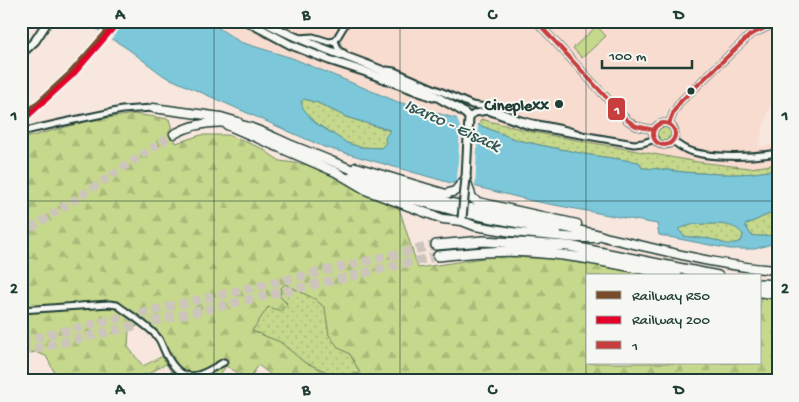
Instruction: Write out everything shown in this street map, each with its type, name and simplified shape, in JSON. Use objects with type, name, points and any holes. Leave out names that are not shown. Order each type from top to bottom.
[{"type":"highway","points":[[436,245],[483,241],[569,246],[708,274]]},
{"type":"highway","points":[[438,256],[474,252],[528,252],[568,255],[667,274]]},
{"type":"highway","points":[[762,284],[778,286]]},
{"type":"highway","points":[[762,292],[778,294]]},
{"type":"main road","points":[[246,21],[291,45],[447,102]]},
{"type":"main road","points":[[263,21],[296,38],[422,87],[461,109],[469,117],[462,220]]},
{"type":"main road","points":[[21,54],[35,41],[48,22]]},
{"type":"main road","points":[[153,108],[233,120],[380,181],[456,208],[411,199],[334,171],[223,124]]},
{"type":"main road","points":[[174,134],[192,125],[208,123],[242,125]]},
{"type":"main road","points":[[322,157],[446,194],[455,191],[466,178]]},
{"type":"main road","points":[[334,171],[368,191],[442,219],[462,220],[475,226],[512,232],[577,238],[596,236]]},
{"type":"main road","points":[[466,178],[472,198],[478,202],[580,225],[596,236]]},
{"type":"main road","points":[[470,211],[719,262],[778,270]]},
{"type":"street","points":[[335,41],[348,21]]},
{"type":"street","points":[[536,21],[627,120],[636,126],[654,130]]},
{"type":"street","points":[[669,124],[674,111],[681,101],[750,35],[778,22]]},
{"type":"street","points":[[296,38],[313,37],[325,42],[335,41]]},
{"type":"street","points":[[335,41],[339,51],[368,66]]},
{"type":"street","points":[[378,70],[394,71],[472,105],[485,106],[520,119],[565,129],[582,135]]},
{"type":"street","points":[[21,132],[122,110],[153,108]]},
{"type":"street","points":[[469,117],[475,113],[488,111],[529,126],[634,144],[644,144],[654,139]]},
{"type":"street","points":[[662,123],[669,124],[675,132],[673,142],[661,145],[654,139],[654,130],[662,123]]},
{"type":"street","points":[[673,142],[688,150],[725,156],[753,156],[778,153]]},
{"type":"street","points":[[21,310],[117,305],[158,338],[168,358],[182,375],[197,376],[224,362]]},
{"type":"shaded area","points":[[208,21],[778,21],[778,29],[771,32],[778,36],[778,100],[772,99],[758,147],[778,144],[778,164],[750,168],[698,162],[532,132],[481,119],[479,125],[461,122],[457,119],[398,102],[292,58],[240,42]]},
{"type":"green space","points":[[597,26],[606,36],[582,58],[573,48]]},
{"type":"green space","points":[[304,99],[318,103],[346,117],[391,131],[386,143],[381,148],[360,147],[347,143],[314,122],[302,108],[301,102]]},
{"type":"green space","points":[[134,114],[169,119],[176,143],[201,135],[228,135],[261,148],[280,161],[309,165],[399,208],[418,268],[496,256],[561,259],[641,274],[586,274],[586,364],[762,364],[762,297],[778,299],[778,381],[279,381],[258,365],[251,377],[242,375],[226,366],[216,381],[176,381],[166,364],[130,381],[59,381],[46,356],[35,352],[21,355],[21,139],[88,121]],"holes":[[[285,284],[315,299],[325,308],[329,335],[339,348],[350,354],[360,373],[338,377],[304,362],[280,342],[252,331],[268,307],[281,311],[287,304],[280,297],[281,288]],[[139,325],[157,339],[165,355],[143,366],[128,347],[129,330]]]},
{"type":"green space","points":[[481,119],[532,132],[698,162],[750,168],[778,164],[778,169],[730,174],[693,173],[642,168],[639,162],[590,155],[517,140],[479,125]]},
{"type":"green space","points":[[665,125],[671,128],[674,134],[671,140],[665,143],[659,140],[656,134],[659,128]]},
{"type":"green space","points":[[778,210],[778,236],[751,235],[745,225]]},
{"type":"green space","points":[[694,224],[733,226],[743,233],[742,240],[729,245],[710,239],[684,236],[677,229]]},
{"type":"green space","points":[[285,284],[315,299],[325,308],[329,335],[339,348],[350,354],[360,373],[338,377],[304,362],[280,342],[252,331],[268,307],[287,303],[280,297],[281,288]]},
{"type":"water","name":"Isarco - Eisack","points":[[84,21],[208,21],[240,42],[292,58],[398,102],[458,119],[461,122],[479,125],[517,140],[590,155],[639,162],[642,168],[693,173],[730,174],[778,169],[778,210],[745,225],[751,235],[778,236],[778,242],[755,249],[730,249],[659,235],[657,224],[533,201],[477,187],[470,183],[451,183],[324,147],[164,76],[128,49]],"holes":[[[304,99],[318,103],[346,117],[390,130],[385,138],[386,143],[381,148],[360,147],[347,143],[314,122],[303,108],[301,102]],[[694,224],[720,224],[733,227],[743,234],[742,240],[733,244],[725,244],[710,239],[684,236],[678,229]]]},
{"type":"pier","points":[[107,21],[126,21],[110,41],[98,33]]},
{"type":"pier","points":[[456,116],[478,122],[475,189],[470,185],[455,185],[457,180],[460,127]]},
{"type":"tunnel","points":[[21,235],[174,134]]},
{"type":"tunnel","points":[[21,341],[436,245]]},
{"type":"tunnel","points":[[21,352],[438,256]]},
{"type":"rail line","name":"R50","points":[[21,118],[71,72],[116,21]]},
{"type":"rail line","name":"200","points":[[25,119],[72,76],[116,25]]},
{"type":"transit line","name":"1","points":[[536,21],[627,120],[636,126],[654,130]]},
{"type":"transit line","name":"1","points":[[669,124],[674,111],[681,101],[750,35],[778,22]]},
{"type":"transit line","name":"1","points":[[664,123],[672,126],[675,134],[672,142],[664,145],[656,142],[653,134],[656,126],[664,123]]},
{"type":"place","name":"Cineplexx","points":[[559,104]]}]
